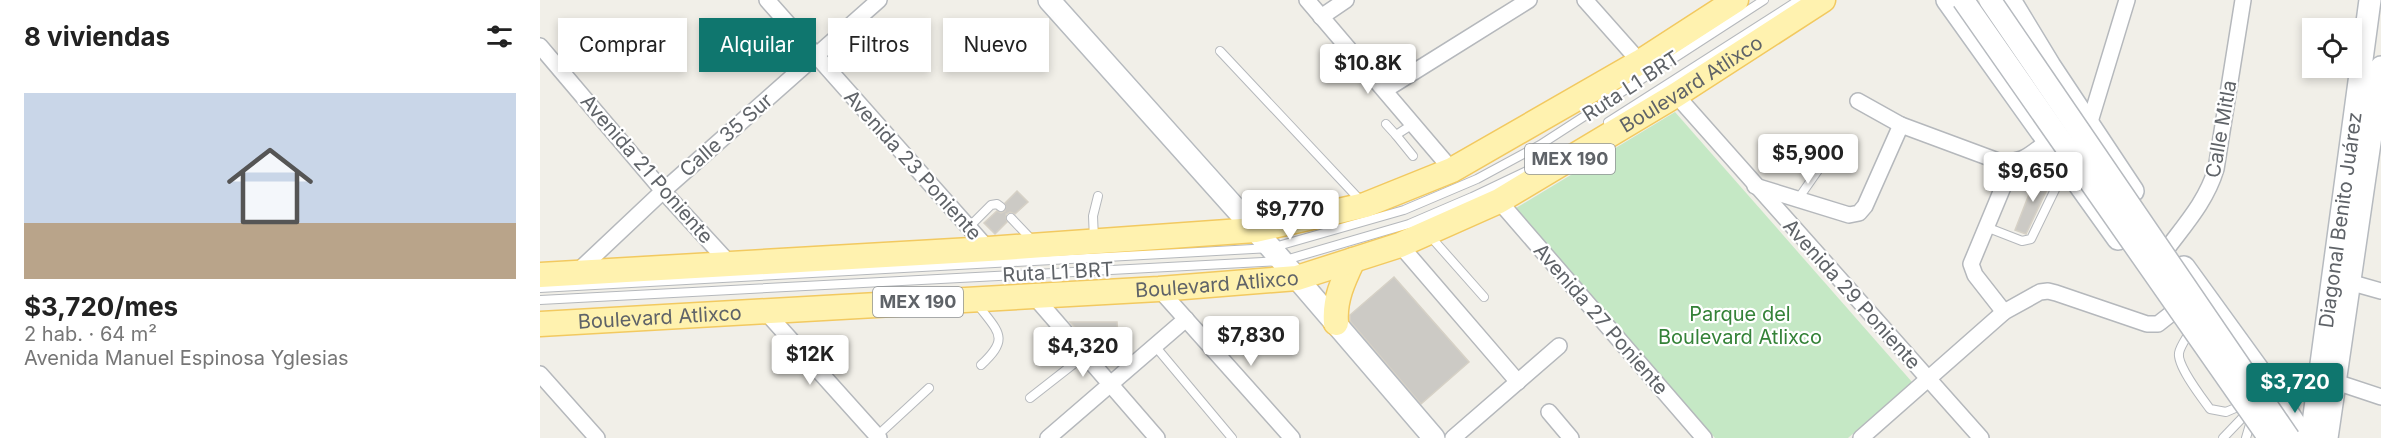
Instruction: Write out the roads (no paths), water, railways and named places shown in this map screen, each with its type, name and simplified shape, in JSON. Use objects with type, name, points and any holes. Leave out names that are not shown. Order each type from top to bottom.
[{"type":"main road","points":[[1050,0],[1255,230],[1434,438]]},
{"type":"main road","name":"MEX 190","points":[[540,275],[988,249],[1255,230],[1365,205],[1452,170],[1640,62],[1736,0]]},
{"type":"main road","name":"Boulevard Atlixco","points":[[540,324],[1159,289],[1283,262],[1353,260],[1400,245],[1499,201],[1676,95],[1823,0]]},
{"type":"main road","points":[[1947,0],[2249,423]]},
{"type":"main road","points":[[1963,0],[2269,438]]},
{"type":"main road","points":[[1990,0],[2289,438]]},
{"type":"main road","points":[[2010,0],[2050,66],[2169,246],[2276,394],[2304,438]]},
{"type":"main road","name":"Diagonal Benito Juárez","points":[[2312,438],[2370,0]]},
{"type":"main road","points":[[2013,92],[2050,66]]},
{"type":"main road","name":"Diagonal Benito Juárez","points":[[2327,438],[2349,282],[2374,155],[2381,67]]},
{"type":"main road","points":[[1336,323],[1335,311],[1340,289],[1353,260]]},
{"type":"main road","points":[[2276,394],[2304,404],[2317,395]]},
{"type":"street","name":"Avenida 23 Poniente","points":[[766,0],[782,18]]},
{"type":"street","name":"Calle 35 Sur","points":[[816,56],[879,0]]},
{"type":"street","points":[[1307,0],[1452,170]]},
{"type":"street","points":[[1321,16],[1346,0]]},
{"type":"street","points":[[1385,90],[1529,0]]},
{"type":"street","points":[[1585,0],[1640,62]]},
{"type":"street","points":[[2089,125],[2127,0]]},
{"type":"street","name":"Calle Mitla","points":[[2169,246],[2204,201],[2211,186],[2216,169],[2242,0]]},
{"type":"street","name":"Avenida 21 Poniente","points":[[540,46],[663,190],[730,264]]},
{"type":"street","name":"Avenida 23 Poniente","points":[[816,56],[988,249]]},
{"type":"street","name":"Calle 35 Sur","points":[[575,274],[663,190],[798,72]]},
{"type":"street","name":"Avenida 29 Poniente","points":[[1676,95],[1981,438]]},
{"type":"street","points":[[1858,101],[1901,125],[1998,161],[2013,163],[2027,157],[2048,141]]},
{"type":"street","points":[[1755,186],[1849,215],[1859,213],[1865,206],[1901,125]]},
{"type":"street","points":[[2004,312],[1972,270],[1973,258],[2013,163]]},
{"type":"street","name":"Avenida 27 Poniente","points":[[1499,201],[1704,438]]},
{"type":"street","points":[[1400,245],[1518,382]]},
{"type":"street","points":[[2349,282],[2381,291]]},
{"type":"street","points":[[1159,289],[1292,438]]},
{"type":"street","points":[[1861,438],[2004,312],[2040,292],[2048,291],[2147,324],[2158,324],[2172,313]]},
{"type":"street","points":[[1033,296],[1157,438]]},
{"type":"street","points":[[765,311],[878,437]]},
{"type":"street","points":[[1048,438],[1186,319]]},
{"type":"street","points":[[1454,438],[1560,346]]},
{"type":"street","points":[[540,374],[597,438]]},
{"type":"street","points":[[2336,382],[2381,397]]},
{"type":"street","points":[[1549,412],[1572,438]]},
{"type":"lane","name":"Ruta L1 BRT","points":[[540,288],[1283,262],[1485,175],[1540,145],[1764,0]]},
{"type":"lane","name":"Ruta L1 BRT","points":[[1598,129],[1799,0]]},
{"type":"lane","points":[[1220,51],[1365,205]]},
{"type":"lane","points":[[1386,124],[1413,156]]},
{"type":"lane","points":[[1396,135],[1413,124]]},
{"type":"lane","name":"Ruta L1 BRT","points":[[540,300],[1283,262],[1409,224],[1538,165]]},
{"type":"lane","points":[[1798,199],[1821,166]]},
{"type":"lane","points":[[1986,227],[2022,241],[2031,239],[2066,168]]},
{"type":"lane","points":[[1094,241],[1093,216],[1098,196]]},
{"type":"lane","points":[[969,227],[991,205],[997,204],[1001,207]]},
{"type":"lane","points":[[1011,218],[1037,245]]},
{"type":"lane","points":[[1427,233],[1484,297]]},
{"type":"lane","points":[[973,299],[989,320],[1000,341],[996,350],[981,365]]},
{"type":"lane","points":[[1155,346],[1232,438]]},
{"type":"lane","points":[[1030,398],[1085,355]]},
{"type":"lane","points":[[878,437],[929,388]]},
{"type":"lane","points":[[2223,438],[2249,423]]},
{"type":"park label","name":"Parque del Boulevard Atlixco","points":[[1740,326]]}]
